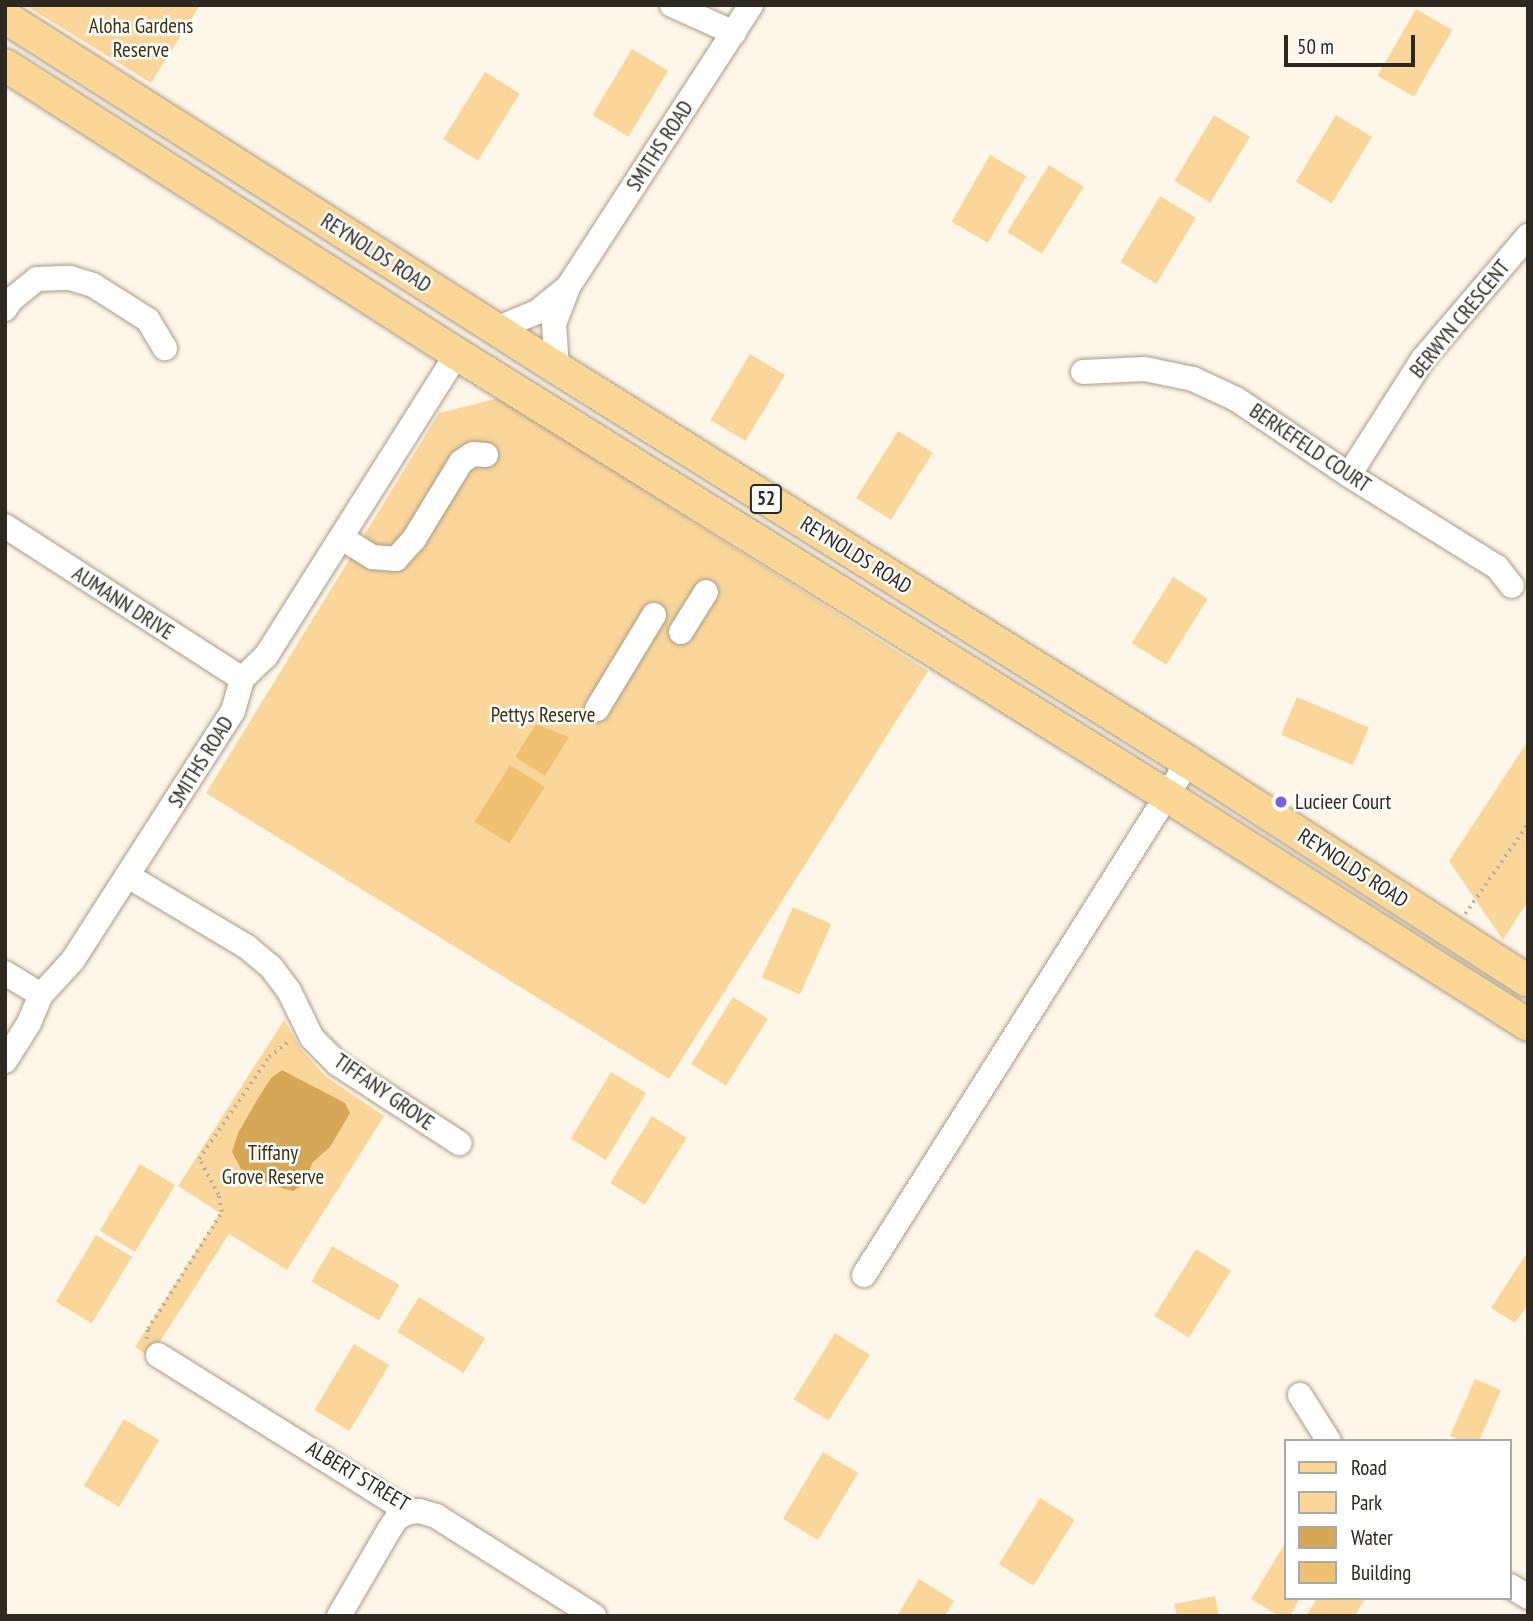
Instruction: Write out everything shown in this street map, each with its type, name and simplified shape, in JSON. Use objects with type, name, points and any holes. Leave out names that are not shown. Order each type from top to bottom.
[{"type":"main road","name":"REYNOLDS ROAD","points":[[5,17],[557,368],[1188,762],[1528,981]]},
{"type":"main road","name":"REYNOLDS ROAD","points":[[5,65],[457,354],[1169,797],[1528,1025]]},
{"type":"main road","points":[[457,354],[488,324]]},
{"type":"street","points":[[672,5],[734,33]]},
{"type":"street","name":"SMITHS ROAD","points":[[557,368],[554,324],[568,288],[751,5]]},
{"type":"street","name":"BERWYN CRESCENT","points":[[1349,475],[1423,359],[1528,236]]},
{"type":"street","points":[[5,309],[11,300],[37,279],[70,278],[93,285],[148,320],[165,348]]},
{"type":"street","name":"SMITHS ROAD","points":[[488,324],[537,313],[568,288]]},
{"type":"street","name":"SMITHS ROAD","points":[[5,1061],[29,1023],[41,995],[73,960],[233,711],[242,679],[266,656],[457,354]]},
{"type":"street","name":"BERKEFELD COURT","points":[[1083,372],[1145,369],[1193,379],[1236,399],[1349,475],[1497,567],[1512,586]]},
{"type":"street","points":[[342,538],[373,557],[396,559],[414,539],[461,462],[473,454],[486,455]]},
{"type":"street","name":"AUMANN DRIVE","points":[[5,526],[242,679]]},
{"type":"street","points":[[681,632],[706,592]]},
{"type":"street","points":[[597,709],[654,615]]},
{"type":"street","points":[[864,1275],[1169,797],[1188,762]]},
{"type":"street","name":"TIFFANY GROVE","points":[[128,876],[247,947],[271,967],[289,991],[312,1038],[338,1063],[459,1143]]},
{"type":"street","points":[[5,973],[41,995]]},
{"type":"street","name":"ALBERT STREET","points":[[158,1355],[409,1512],[419,1511],[436,1516],[594,1616]]},
{"type":"street","points":[[1300,1395],[1328,1439]]},
{"type":"street","points":[[339,1616],[397,1518],[409,1512]]},
{"type":"street","points":[[1512,1587],[1528,1597]]},
{"type":"path","points":[[1462,918],[1528,824]]},
{"type":"path","points":[[158,1355],[146,1339],[148,1329],[222,1212],[218,1195],[199,1159],[269,1057],[289,1041]]},
{"type":"green space","name":"Aloha Gardens Reserve","points":[[25,5],[200,5],[151,83]]},
{"type":"green space","points":[[1416,9],[1452,30],[1414,97],[1378,76]]},
{"type":"green space","points":[[632,49],[668,71],[628,137],[592,115]]},
{"type":"green space","points":[[485,72],[520,94],[478,161],[443,139]]},
{"type":"green space","points":[[1214,115],[1250,137],[1210,203],[1174,181]]},
{"type":"green space","points":[[1336,115],[1372,137],[1332,203],[1296,182]]},
{"type":"green space","points":[[990,155],[1026,176],[988,243],[952,222]]},
{"type":"green space","points":[[1049,165],[1084,187],[1042,254],[1007,232]]},
{"type":"green space","points":[[1160,196],[1196,218],[1156,284],[1120,262]]},
{"type":"green space","points":[[750,354],[785,375],[745,441],[710,420]]},
{"type":"green space","name":"Pettys Reserve","points":[[499,398],[928,671],[669,1079],[206,793],[439,413]]},
{"type":"green space","points":[[898,431],[933,453],[891,520],[856,498]]},
{"type":"green space","points":[[1173,577],[1208,599],[1166,665],[1132,643]]},
{"type":"green space","points":[[1297,697],[1369,727],[1353,765],[1281,735]]},
{"type":"green space","points":[[1528,741],[1528,901],[1503,940],[1449,861]]},
{"type":"green space","points":[[793,907],[831,924],[800,994],[762,977]]},
{"type":"green space","points":[[733,997],[768,1019],[726,1086],[691,1064]]},
{"type":"green space","name":"Tiffany Grove Reserve","points":[[284,1020],[301,1049],[325,1076],[384,1116],[287,1270],[229,1234],[150,1357],[135,1347],[220,1213],[178,1186]]},
{"type":"green space","points":[[611,1072],[646,1093],[606,1160],[571,1139]]},
{"type":"green space","points":[[652,1116],[687,1138],[645,1205],[610,1183]]},
{"type":"green space","points":[[140,1164],[175,1185],[135,1252],[100,1231]]},
{"type":"green space","points":[[96,1235],[132,1257],[92,1323],[56,1302]]},
{"type":"green space","points":[[332,1246],[400,1285],[379,1321],[312,1282]]},
{"type":"green space","points":[[1196,1249],[1231,1271],[1189,1338],[1154,1316]]},
{"type":"green space","points":[[1525,1256],[1528,1258],[1528,1304],[1515,1323],[1491,1308]]},
{"type":"green space","points":[[419,1297],[485,1338],[463,1373],[397,1332]]},
{"type":"green space","points":[[835,1333],[870,1355],[828,1421],[794,1399]]},
{"type":"green space","points":[[354,1344],[389,1365],[349,1431],[314,1410]]},
{"type":"green space","points":[[1475,1379],[1501,1390],[1480,1439],[1457,1439],[1450,1436]]},
{"type":"green space","points":[[124,1419],[159,1440],[119,1507],[84,1486]]},
{"type":"green space","points":[[823,1452],[858,1473],[818,1540],[783,1519]]},
{"type":"green space","points":[[1040,1498],[1075,1520],[1033,1586],[999,1564]]},
{"type":"green space","points":[[1284,1545],[1284,1600],[1299,1600],[1290,1616],[1279,1616],[1251,1599]]},
{"type":"green space","points":[[919,1579],[954,1601],[945,1616],[897,1616]]},
{"type":"green space","points":[[1215,1596],[1219,1616],[1177,1616],[1174,1604]]},
{"type":"green space","points":[[1316,1600],[1364,1600],[1355,1616],[1306,1616]]},
{"type":"water","points":[[282,1070],[345,1103],[350,1113],[330,1147],[312,1163],[305,1184],[293,1191],[273,1186],[241,1169],[232,1152],[238,1133],[257,1100],[271,1078]]},
{"type":"building","points":[[536,724],[569,737],[545,776],[515,757]]},
{"type":"building","points":[[510,765],[545,787],[509,844],[474,822]]},
{"type":"place","name":"Lucieer Court","points":[[1281,802]]}]
